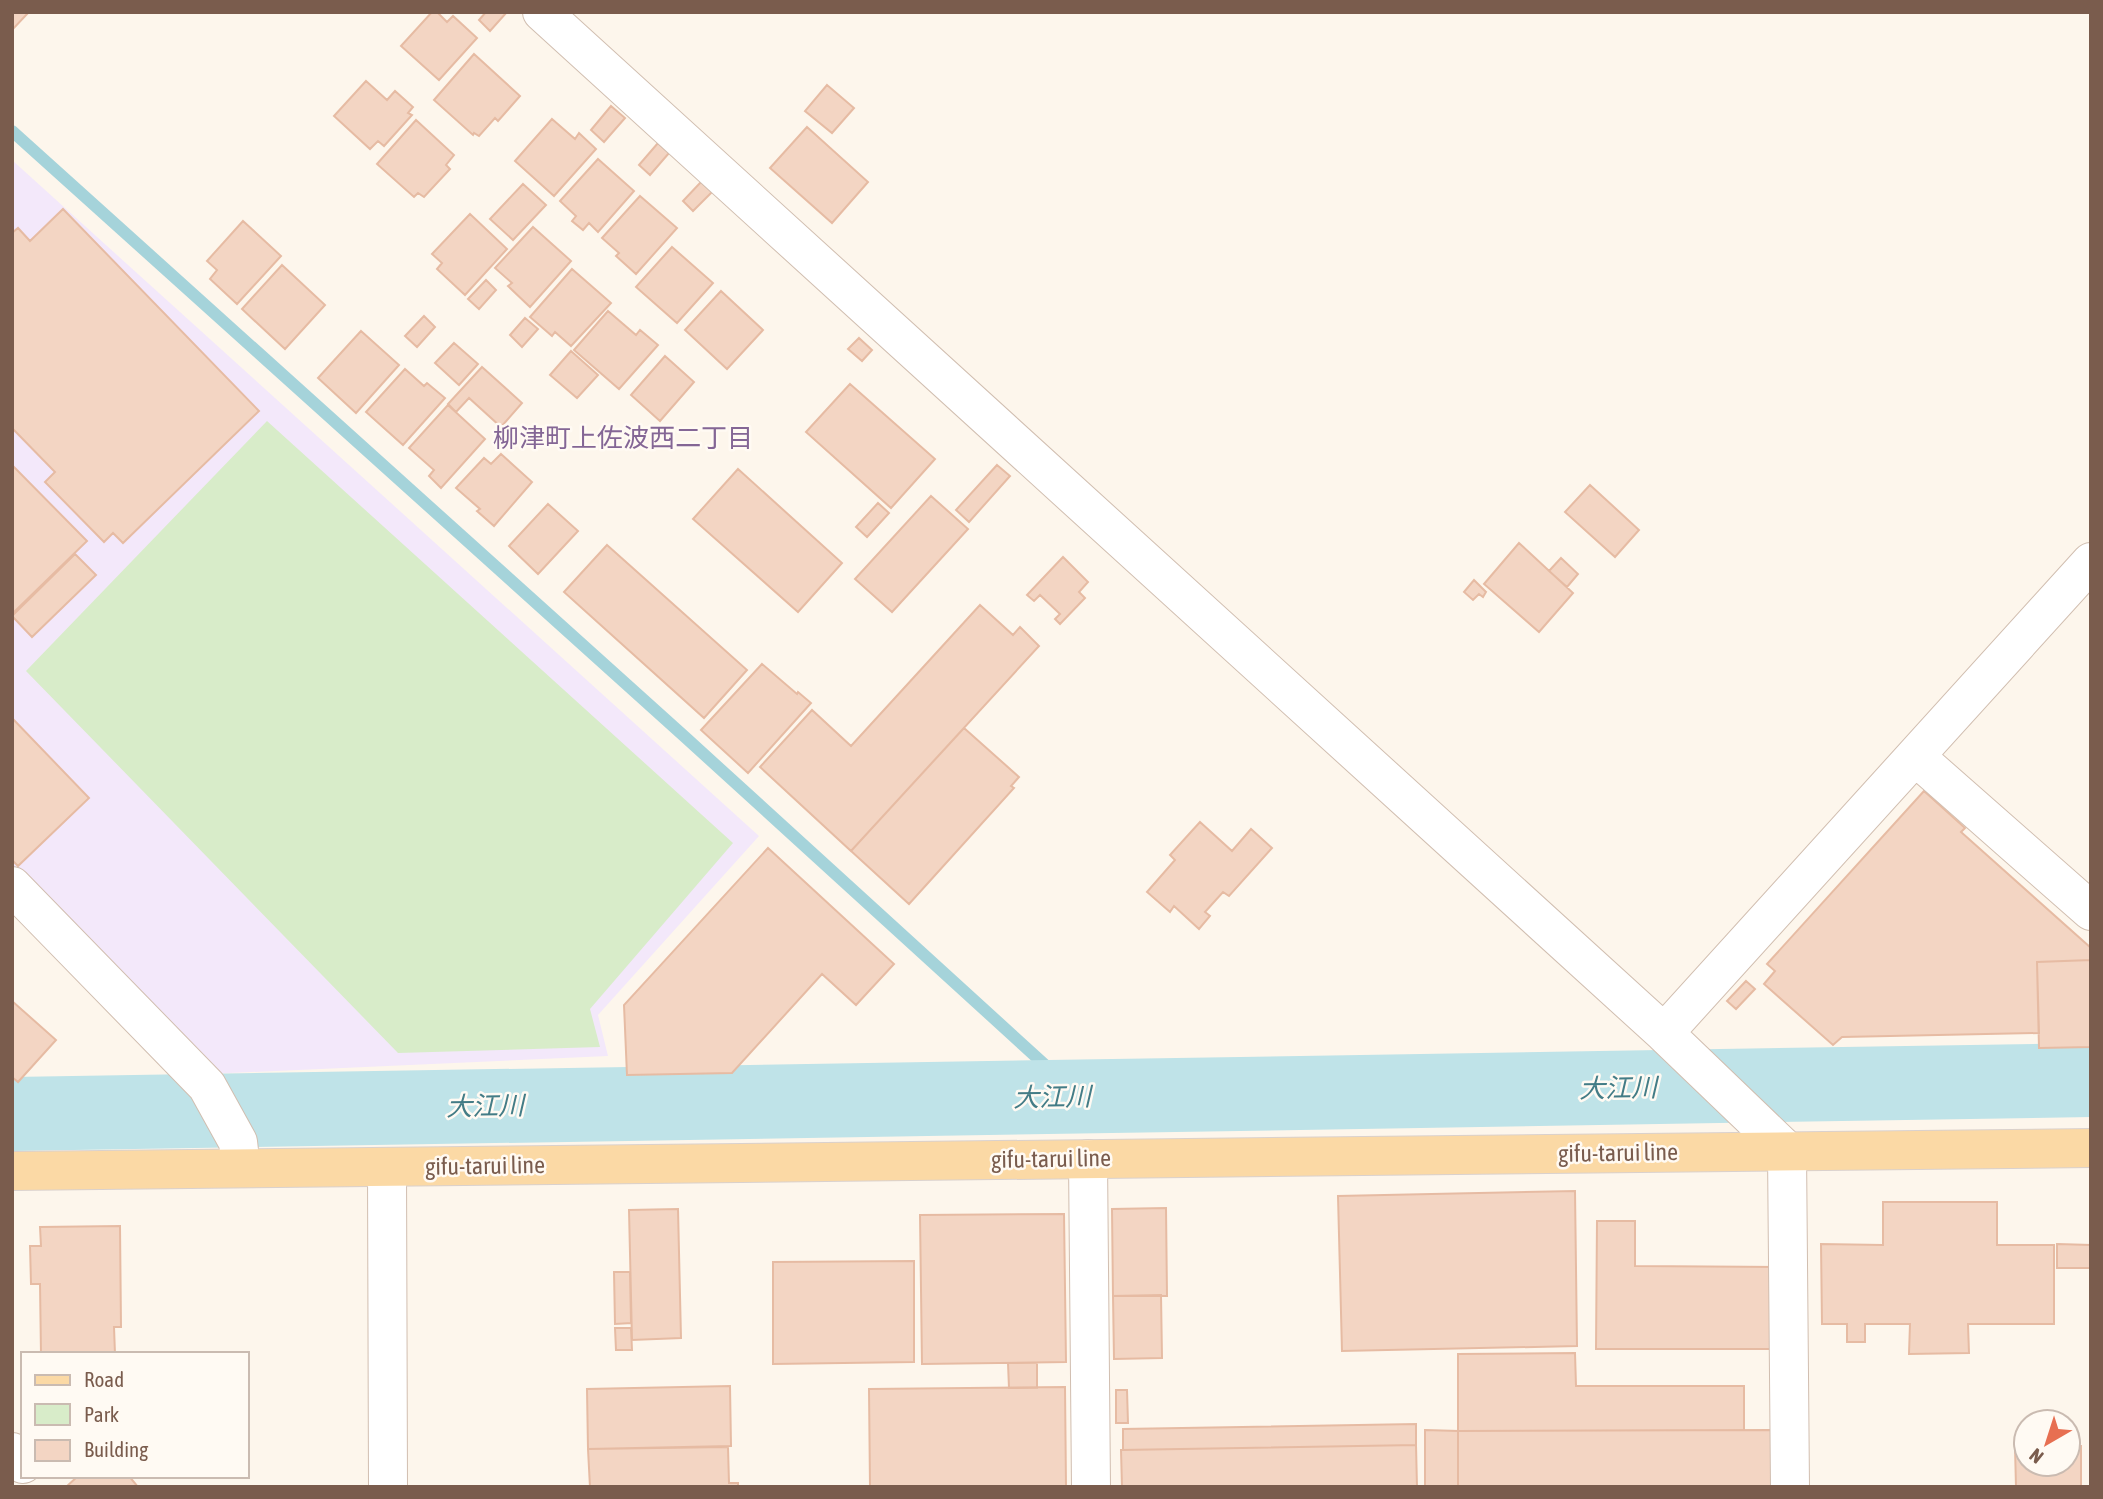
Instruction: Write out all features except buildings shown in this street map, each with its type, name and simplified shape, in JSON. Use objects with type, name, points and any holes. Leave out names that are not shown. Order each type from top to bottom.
[{"type":"main road","name":"gifu-tarui line","points":[[12,1171],[239,1155],[387,1167],[2091,1148]]},
{"type":"street","points":[[542,12],[1664,1033],[1787,1151],[1790,1487]]},
{"type":"street","points":[[1664,1033],[2091,562]]},
{"type":"street","points":[[1916,757],[2091,911]]},
{"type":"street","points":[[12,886],[207,1086],[239,1155]]},
{"type":"street","points":[[1088,1159],[1091,1487]]},
{"type":"street","points":[[387,1167],[388,1487]]},
{"type":"shaded area","points":[[12,160],[759,836],[598,1015],[608,1056],[207,1074],[12,873]]},
{"type":"green space","points":[[267,421],[733,843],[590,1009],[600,1047],[398,1053],[26,671]]},
{"type":"waterway","points":[[12,131],[1078,1095]]},
{"type":"waterway","name":"大江川","points":[[12,1114],[2091,1080]]},
{"type":"district","name":"柳津町上佐波西二丁目","points":[[623,438]]}]
